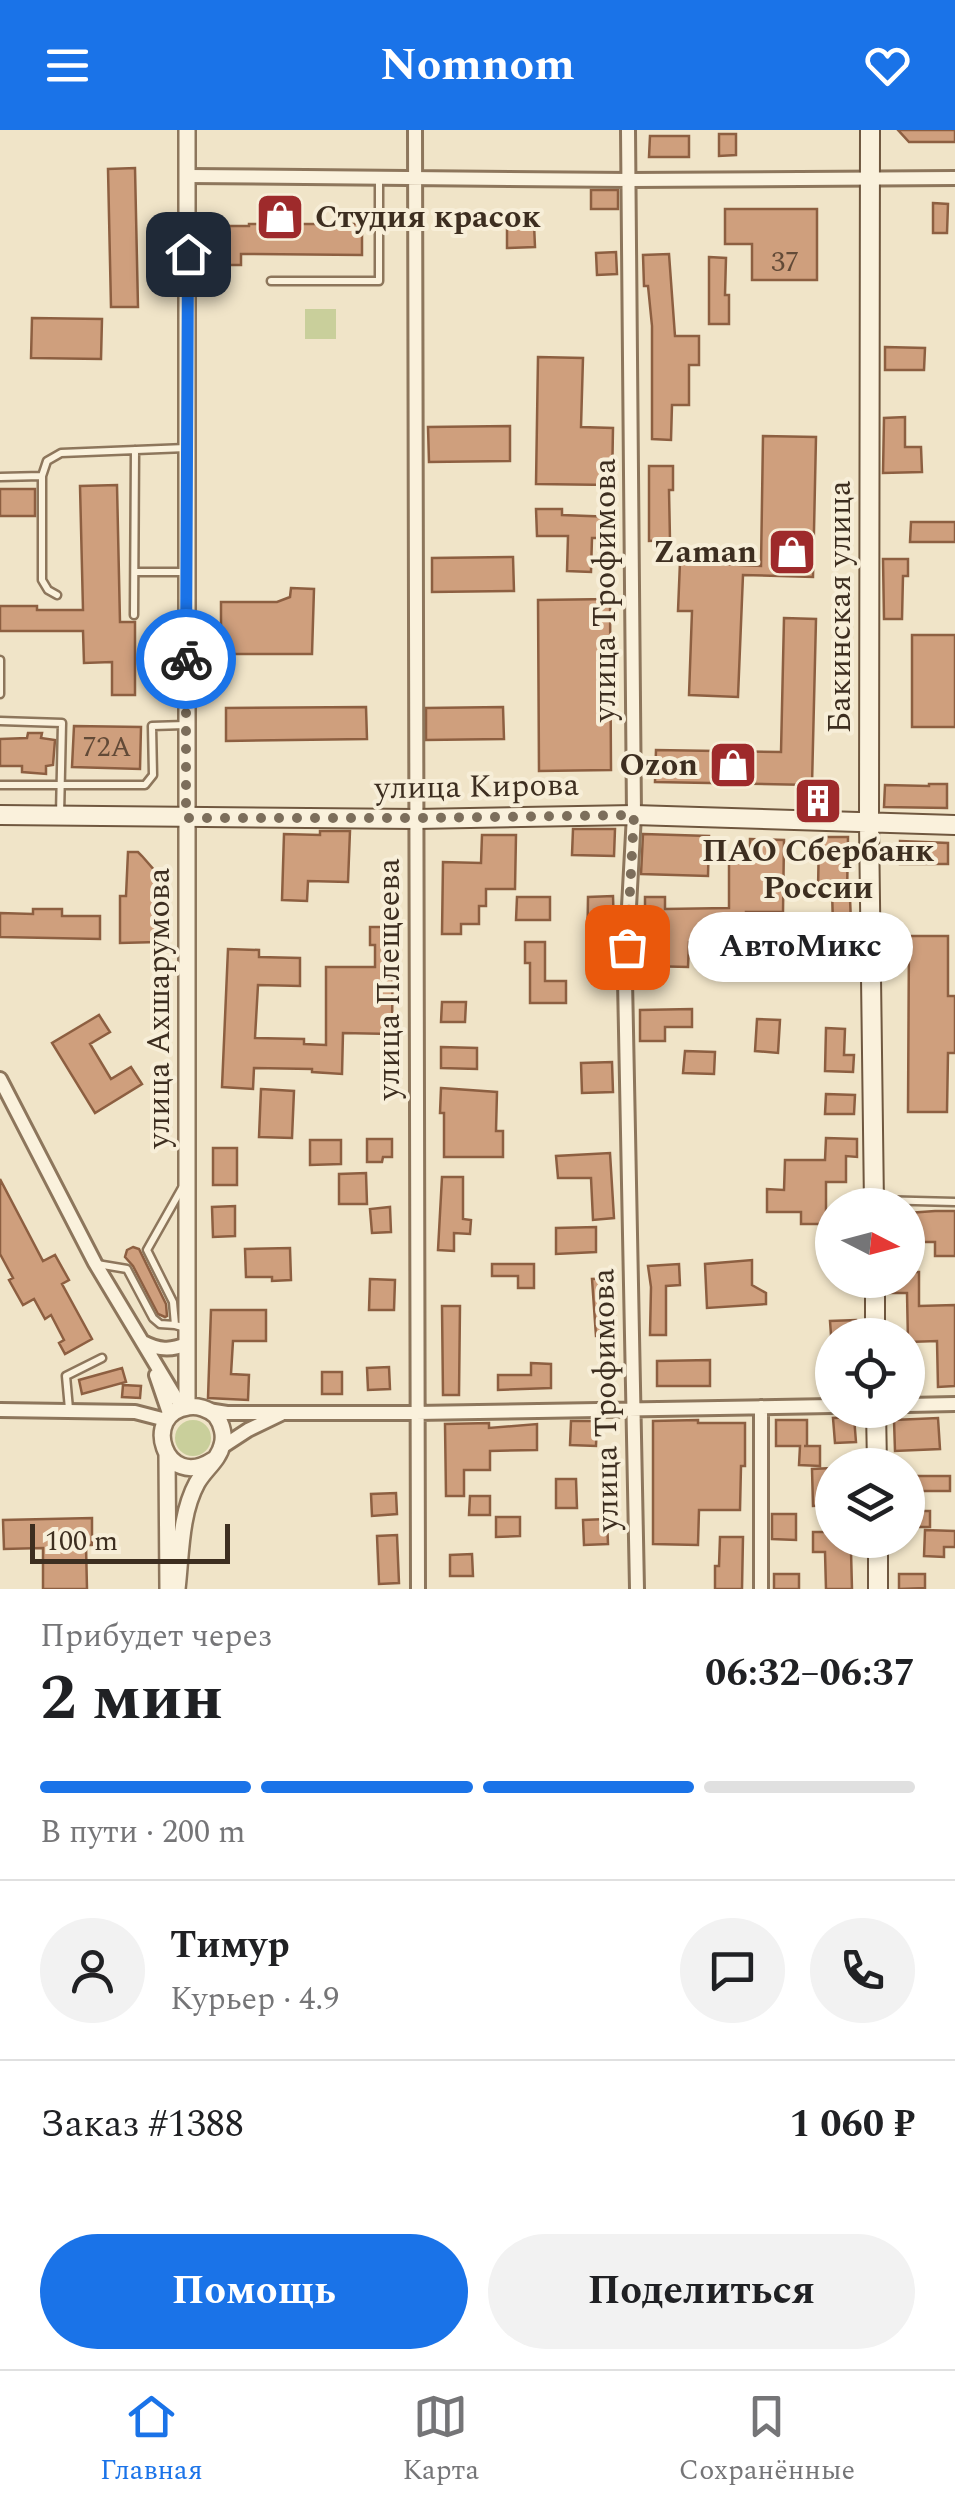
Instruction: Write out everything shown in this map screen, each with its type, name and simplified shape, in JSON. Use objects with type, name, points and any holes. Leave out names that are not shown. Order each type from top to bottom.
[{"type":"main road","name":"Бакинская улица","points":[[870,130],[869,824],[874,1188]]},
{"type":"main road","name":"улица Кирова","points":[[0,814],[186,818],[634,815],[955,825]]},
{"type":"main road","points":[[878,1558],[878,1589]]},
{"type":"street","name":"улица Ахшарумова","points":[[176,1413],[188,1179],[187,130]]},
{"type":"street","name":"улица Плещеева","points":[[415,130],[418,1589]]},
{"type":"street","name":"улица Трофимова","points":[[628,130],[634,815],[626,980],[637,1589]]},
{"type":"street","points":[[188,176],[955,178]]},
{"type":"street","points":[[0,1079],[141,1340],[176,1413]]},
{"type":"street","points":[[141,1340],[156,1348],[172,1349],[183,1332]]},
{"type":"street","points":[[925,1405],[955,1404]]},
{"type":"street","points":[[0,1410],[176,1413],[198,1406],[216,1417],[221,1426],[218,1453],[197,1482],[187,1506],[177,1589]]},
{"type":"street","points":[[208,1410],[416,1413],[815,1406]]},
{"type":"street","points":[[760,1589],[761,1408]]},
{"type":"street","points":[[168,1589],[166,1455],[161,1437],[176,1413]]},
{"type":"street","points":[[166,1455],[184,1467],[204,1466],[248,1430],[283,1413]]},
{"type":"lane","points":[[270,281],[379,281],[379,177]]},
{"type":"lane","points":[[56,596],[42,580],[42,476],[46,461],[60,453],[187,448]]},
{"type":"lane","points":[[134,615],[135,450]]},
{"type":"lane","points":[[0,478],[42,476]]},
{"type":"lane","points":[[135,572],[187,572]]},
{"type":"lane","points":[[0,660],[0,694]]},
{"type":"lane","points":[[0,722],[62,724],[60,816]]},
{"type":"lane","points":[[0,785],[145,785],[152,775],[152,726],[186,724]]},
{"type":"lane","points":[[183,1332],[147,1250],[188,1179]]},
{"type":"lane","points":[[925,1202],[955,1202]]},
{"type":"lane","points":[[96,1263],[127,1269],[153,1318],[183,1332]]},
{"type":"lane","points":[[69,1410],[66,1376],[102,1358]]},
{"type":"green space","points":[[305,309],[336,309],[336,339],[305,339]]},
{"type":"green space","points":[[193,1420],[206,1425],[211,1438],[206,1451],[193,1456],[180,1451],[175,1438],[180,1425]]},
{"type":"building","points":[[898,130],[955,130],[955,142],[909,142]]},
{"type":"building","points":[[719,134],[736,134],[736,155],[719,156]]},
{"type":"building","points":[[650,136],[689,136],[689,157],[649,157]]},
{"type":"building","points":[[135,168],[138,307],[111,307],[108,169]]},
{"type":"building","points":[[591,190],[618,190],[618,209],[591,209]]},
{"type":"building","points":[[933,203],[948,204],[947,233],[933,233]]},
{"type":"building","points":[[725,209],[817,209],[817,280],[752,280],[752,244],[725,244]]},
{"type":"building","points":[[362,224],[362,255],[241,254],[241,265],[223,265],[223,226]]},
{"type":"building","points":[[534,224],[535,247],[507,248],[507,225]]},
{"type":"building","points":[[616,252],[617,274],[597,275],[596,253]]},
{"type":"building","points":[[669,254],[675,336],[699,336],[699,365],[689,365],[689,405],[672,405],[671,440],[652,439],[652,326],[643,255]]},
{"type":"building","points":[[709,257],[726,258],[729,324],[709,324]]},
{"type":"building","points":[[32,318],[102,319],[101,359],[31,358]]},
{"type":"building","points":[[885,347],[925,348],[924,370],[885,370]]},
{"type":"building","points":[[538,357],[583,358],[581,427],[613,428],[612,485],[536,484]]},
{"type":"building","points":[[905,417],[905,447],[921,447],[922,472],[883,473],[884,418]]},
{"type":"building","points":[[510,426],[510,461],[429,462],[428,427]]},
{"type":"building","points":[[763,436],[816,437],[813,577],[743,575],[738,697],[689,695],[692,611],[678,611],[680,562],[761,566]]},
{"type":"building","points":[[649,466],[673,466],[673,490],[669,490],[670,540],[649,541]]},
{"type":"building","points":[[117,485],[120,622],[135,622],[135,695],[112,695],[112,662],[84,663],[83,631],[0,631],[0,606],[83,610],[80,486]]},
{"type":"building","points":[[0,489],[35,489],[35,516],[0,516]]},
{"type":"building","points":[[536,509],[562,509],[562,515],[614,517],[613,538],[592,538],[591,572],[567,571],[568,536],[537,536]]},
{"type":"building","points":[[911,522],[955,522],[955,542],[910,542]]},
{"type":"building","points":[[513,557],[514,591],[432,592],[432,558]]},
{"type":"building","points":[[883,559],[908,559],[908,576],[903,576],[902,619],[884,619]]},
{"type":"building","points":[[291,588],[314,589],[312,654],[221,654],[221,602],[277,602],[290,597]]},
{"type":"building","points":[[610,599],[611,770],[539,771],[538,600]]},
{"type":"building","points":[[784,618],[816,619],[812,785],[655,782],[656,750],[781,752]]},
{"type":"building","points":[[912,635],[955,635],[955,727],[912,727]]},
{"type":"building","points":[[366,707],[367,739],[226,741],[226,708]]},
{"type":"building","points":[[503,707],[504,739],[426,740],[426,708]]},
{"type":"building","points":[[74,726],[141,727],[140,769],[72,767]]},
{"type":"building","points":[[28,733],[42,733],[41,738],[55,740],[53,765],[46,766],[46,774],[22,772],[22,766],[0,766],[0,739],[27,738]]},
{"type":"building","points":[[947,784],[947,808],[884,807],[885,785]]},
{"type":"building","points":[[573,829],[615,829],[614,856],[572,855]]},
{"type":"building","points":[[320,831],[350,831],[348,882],[308,881],[307,901],[282,900],[284,834],[320,835]]},
{"type":"building","points":[[643,834],[709,836],[708,876],[641,874]]},
{"type":"building","points":[[482,835],[516,835],[515,889],[486,889],[486,906],[479,906],[479,924],[461,924],[461,934],[442,934],[443,862],[481,863]]},
{"type":"building","points":[[819,837],[848,837],[847,898],[851,923],[846,923],[846,943],[838,943],[837,976],[805,975],[805,947],[816,947],[816,925],[833,926],[832,890],[818,890]]},
{"type":"building","points":[[750,839],[784,840],[783,912],[746,912],[746,926],[702,927],[702,942],[689,942],[688,967],[647,966],[645,897],[665,897],[665,909],[729,908],[729,861],[750,861]]},
{"type":"building","points":[[900,841],[948,843],[948,864],[900,864]]},
{"type":"building","points":[[128,852],[138,852],[158,880],[158,942],[120,943],[120,896],[126,896]]},
{"type":"building","points":[[613,896],[615,961],[587,961],[588,897]]},
{"type":"building","points":[[517,897],[550,897],[550,920],[516,920]]},
{"type":"building","points":[[33,909],[62,909],[62,916],[100,916],[100,939],[0,937],[0,913],[33,914]]},
{"type":"building","points":[[370,927],[393,927],[392,1034],[343,1033],[342,1074],[254,1068],[253,1089],[222,1087],[228,949],[259,950],[259,957],[300,958],[300,986],[258,985],[255,1038],[304,1039],[304,1044],[326,1045],[326,967],[375,967]]},
{"type":"building","points":[[909,936],[948,936],[948,996],[955,996],[955,1053],[948,1053],[947,1112],[908,1112]]},
{"type":"building","points":[[525,942],[545,942],[545,981],[566,981],[566,1003],[530,1003],[530,963],[525,963]]},
{"type":"building","points":[[442,1002],[466,1002],[465,1022],[441,1022]]},
{"type":"building","points":[[692,1009],[692,1027],[665,1027],[665,1041],[640,1041],[640,1010]]},
{"type":"building","points":[[99,1015],[110,1032],[90,1044],[111,1079],[131,1067],[142,1084],[95,1113],[52,1043]]},
{"type":"building","points":[[757,1019],[780,1020],[778,1053],[755,1051]]},
{"type":"building","points":[[826,1028],[845,1029],[844,1055],[854,1055],[853,1072],[825,1071]]},
{"type":"building","points":[[441,1047],[477,1048],[477,1069],[441,1068]]},
{"type":"building","points":[[685,1051],[715,1052],[714,1074],[683,1073]]},
{"type":"building","points":[[612,1062],[613,1092],[582,1093],[581,1063]]},
{"type":"building","points":[[441,1088],[497,1092],[496,1131],[503,1131],[503,1157],[444,1157]]},
{"type":"building","points":[[261,1089],[294,1091],[292,1138],[259,1137]]},
{"type":"building","points":[[826,1094],[855,1095],[854,1114],[825,1114]]},
{"type":"building","points":[[826,1138],[857,1139],[857,1157],[846,1156],[846,1182],[826,1182],[826,1188],[815,1188],[815,1224],[801,1224],[801,1212],[767,1212],[767,1189],[784,1190],[785,1160],[825,1160]]},
{"type":"building","points":[[367,1139],[392,1139],[392,1157],[367,1162]]},
{"type":"building","points":[[310,1140],[341,1140],[341,1164],[310,1165]]},
{"type":"building","points":[[213,1148],[237,1148],[237,1185],[213,1185]]},
{"type":"building","points":[[610,1153],[614,1218],[593,1220],[591,1178],[558,1178],[556,1156]]},
{"type":"building","points":[[366,1173],[367,1204],[339,1204],[339,1174]]},
{"type":"building","points":[[442,1177],[463,1177],[463,1219],[471,1220],[470,1234],[454,1233],[454,1251],[438,1250]]},
{"type":"building","points":[[0,1179],[43,1261],[55,1255],[69,1280],[62,1284],[92,1339],[65,1354],[59,1343],[64,1340],[51,1315],[45,1319],[34,1299],[23,1305],[9,1280],[13,1278],[0,1254]]},
{"type":"building","points":[[235,1206],[235,1236],[213,1237],[212,1207]]},
{"type":"building","points":[[390,1207],[391,1232],[372,1233],[370,1209]]},
{"type":"building","points":[[955,1211],[955,1256],[935,1256],[935,1242],[925,1242],[925,1212]]},
{"type":"building","points":[[596,1227],[596,1252],[556,1254],[556,1228]]},
{"type":"building","points":[[133,1247],[139,1249],[166,1304],[165,1317],[158,1314],[125,1257]]},
{"type":"building","points":[[290,1248],[291,1280],[246,1277],[245,1249]]},
{"type":"building","points":[[752,1260],[752,1285],[766,1293],[766,1304],[707,1308],[705,1264]]},
{"type":"building","points":[[492,1264],[534,1264],[534,1288],[518,1288],[518,1276],[492,1276]]},
{"type":"building","points":[[679,1264],[680,1285],[666,1286],[666,1335],[650,1335],[648,1266]]},
{"type":"building","points":[[613,1278],[616,1335],[596,1336],[592,1279]]},
{"type":"building","points":[[370,1279],[395,1280],[394,1310],[369,1310]]},
{"type":"building","points":[[907,1298],[919,1298],[919,1306],[955,1305],[955,1386],[938,1387],[937,1341],[925,1341],[925,1318],[908,1318]]},
{"type":"building","points":[[442,1306],[460,1306],[459,1395],[443,1395]]},
{"type":"building","points":[[211,1310],[266,1310],[266,1341],[233,1341],[231,1374],[249,1375],[248,1400],[208,1398]]},
{"type":"building","points":[[710,1360],[710,1386],[657,1386],[657,1361]]},
{"type":"building","points":[[531,1363],[551,1364],[551,1388],[498,1390],[498,1375],[531,1375]]},
{"type":"building","points":[[389,1367],[390,1389],[368,1390],[367,1368]]},
{"type":"building","points":[[122,1368],[126,1382],[82,1394],[79,1380]]},
{"type":"building","points":[[322,1372],[342,1372],[342,1394],[322,1394]]},
{"type":"building","points":[[123,1385],[141,1386],[140,1398],[122,1397]]},
{"type":"building","points":[[938,1418],[940,1449],[895,1448],[894,1428],[925,1428],[925,1419]]},
{"type":"building","points":[[776,1420],[807,1420],[807,1446],[820,1448],[815,1448],[815,1466],[799,1465],[800,1446],[776,1446]]},
{"type":"building","points":[[571,1421],[597,1421],[596,1446],[570,1445]]},
{"type":"building","points":[[653,1421],[745,1423],[740,1510],[699,1510],[698,1545],[653,1544]]},
{"type":"building","points":[[489,1423],[489,1428],[537,1424],[537,1450],[490,1451],[490,1470],[464,1470],[464,1496],[446,1496],[445,1424]]},
{"type":"building","points":[[834,1428],[855,1428],[856,1442],[835,1443]]},
{"type":"building","points":[[815,1469],[815,1506],[813,1506]]},
{"type":"building","points":[[925,1476],[950,1476],[950,1491],[925,1491]]},
{"type":"building","points":[[556,1479],[576,1479],[577,1508],[556,1508]]},
{"type":"building","points":[[396,1493],[397,1514],[372,1516],[371,1494]]},
{"type":"building","points":[[470,1496],[490,1496],[490,1515],[469,1515]]},
{"type":"building","points":[[925,1511],[930,1511],[930,1527],[925,1527]]},
{"type":"building","points":[[772,1514],[796,1514],[796,1540],[772,1539]]},
{"type":"building","points":[[496,1517],[520,1517],[520,1536],[496,1537]]},
{"type":"building","points":[[92,1518],[92,1545],[86,1545],[87,1589],[43,1589],[43,1548],[4,1549],[3,1520]]},
{"type":"building","points":[[607,1519],[608,1544],[584,1545],[583,1520]]},
{"type":"building","points":[[925,1530],[955,1531],[955,1547],[944,1547],[944,1557],[925,1556]]},
{"type":"building","points":[[397,1535],[399,1583],[379,1584],[377,1536]]},
{"type":"building","points":[[720,1537],[743,1537],[742,1589],[715,1589]]},
{"type":"building","points":[[472,1554],[473,1576],[450,1576],[450,1555]]},
{"type":"building","points":[[825,1558],[851,1558],[852,1589],[826,1589]]},
{"type":"building","points":[[774,1574],[799,1574],[799,1589],[774,1589]]},
{"type":"building","points":[[899,1574],[925,1574],[925,1588],[899,1589]]},
{"type":"way so far","points":[[186,659],[186,818],[634,815],[627,947]]},
{"type":"place","name":"Студия красок","points":[[280,217]]},
{"type":"place","name":"Zaman","points":[[792,552]]},
{"type":"place","name":"Ozon","points":[[733,765]]},
{"type":"place","name":"ПАО Сбербанк России","points":[[818,801]]},
{"type":"place","name":"АвтоМикс","points":[[627,947]]},
{"type":"route","points":[[186,659],[188,254]]}]
